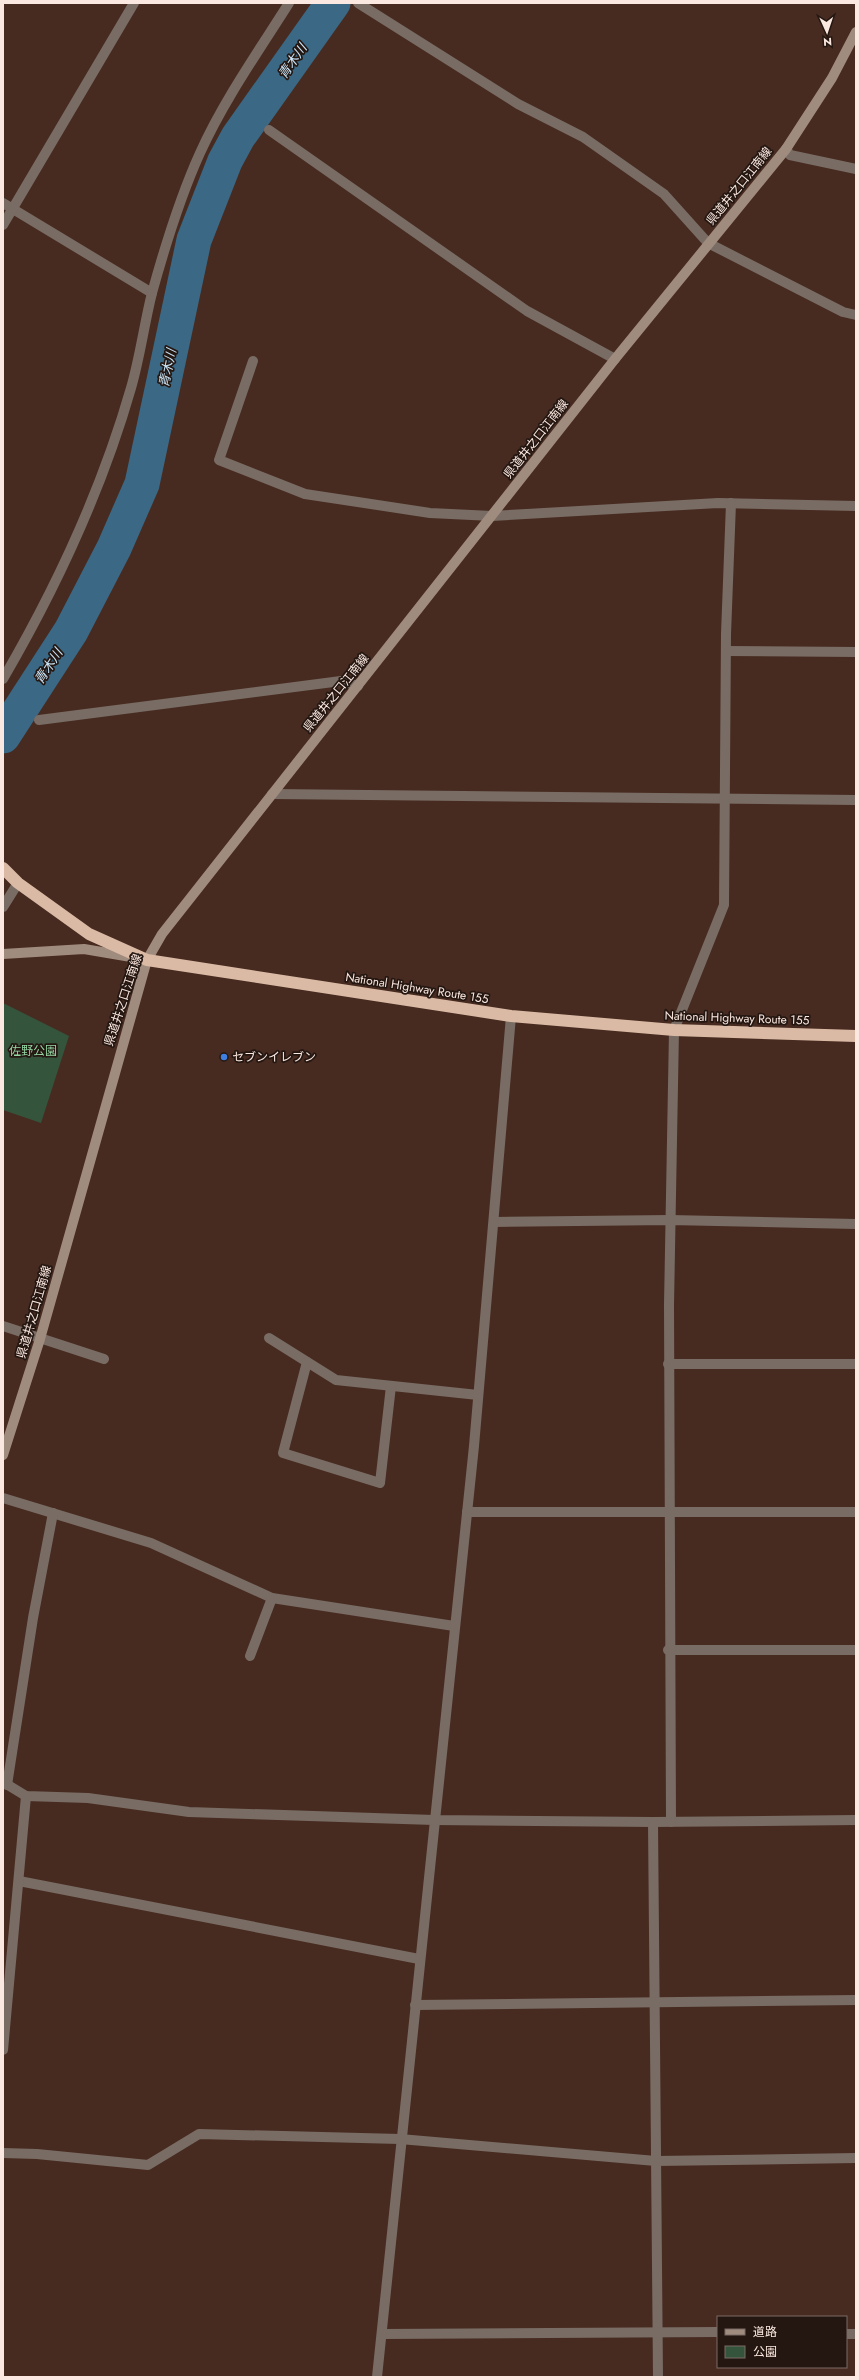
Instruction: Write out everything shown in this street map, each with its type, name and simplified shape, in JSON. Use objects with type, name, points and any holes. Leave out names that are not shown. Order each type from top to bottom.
[{"type":"highway","name":"National Highway Route 155","points":[[3,868],[18,883],[89,934],[147,960],[511,1016],[674,1030],[856,1036]]},
{"type":"main road","name":"県道井之口江南線","points":[[3,1455],[40,1339],[147,960],[162,934],[615,359],[786,149],[832,78],[856,32]]},
{"type":"main road","points":[[3,954],[84,949],[147,960]]},
{"type":"street","points":[[3,225],[134,3]]},
{"type":"street","points":[[3,679],[37,621],[103,472],[131,387],[152,293],[175,218],[200,153],[231,93],[289,3]]},
{"type":"street","points":[[358,3],[518,104],[583,137],[664,194],[708,243],[843,312],[856,315]]},
{"type":"street","points":[[270,130],[527,311],[615,359]]},
{"type":"street","points":[[786,149],[790,155],[856,169]]},
{"type":"street","points":[[3,203],[152,293]]},
{"type":"street","points":[[253,361],[219,460],[305,494],[430,513],[492,516],[731,503],[856,506]]},
{"type":"street","points":[[671,1822],[668,1650],[668,1364],[674,1030],[724,905],[726,651],[731,503]]},
{"type":"street","points":[[726,651],[856,652]]},
{"type":"street","points":[[39,720],[341,681],[358,686]]},
{"type":"street","points":[[272,794],[726,800],[856,800]]},
{"type":"street","points":[[3,907],[18,883]]},
{"type":"street","points":[[377,2377],[414,2004],[467,1512],[494,1222],[511,1016]]},
{"type":"street","points":[[494,1222],[670,1220],[856,1224]]},
{"type":"street","points":[[3,1326],[104,1359]]},
{"type":"street","points":[[269,1338],[336,1380],[478,1395]]},
{"type":"street","points":[[307,1362],[283,1453],[380,1483],[392,1386]]},
{"type":"street","points":[[668,1364],[856,1364]]},
{"type":"street","points":[[3,1498],[151,1543],[272,1598],[454,1626]]},
{"type":"street","points":[[467,1512],[856,1512]]},
{"type":"street","points":[[53,1513],[33,1618],[5,1784],[26,1796],[88,1798],[190,1812],[434,1820],[653,1822],[856,1820]]},
{"type":"street","points":[[250,1656],[272,1598]]},
{"type":"street","points":[[668,1650],[856,1650]]},
{"type":"street","points":[[3,2050],[5,2012],[19,1881],[26,1796]]},
{"type":"street","points":[[653,1822],[658,2377]]},
{"type":"street","points":[[19,1881],[419,1959]]},
{"type":"street","points":[[414,2004],[856,2000]]},
{"type":"street","points":[[3,2153],[37,2154],[148,2165],[199,2134],[400,2139],[656,2161],[856,2158]]},
{"type":"street","points":[[382,2334],[658,2331],[717,2332]]},
{"type":"green space","name":"佐野公園","points":[[3,1003],[69,1036],[41,1123],[3,1110]]},
{"type":"waterway","name":"青木川","points":[[3,736],[71,631],[114,548],[142,484],[194,240],[225,161],[238,137],[333,3]]},
{"type":"place","name":"セブンイレブン","points":[[224,1057]]}]
